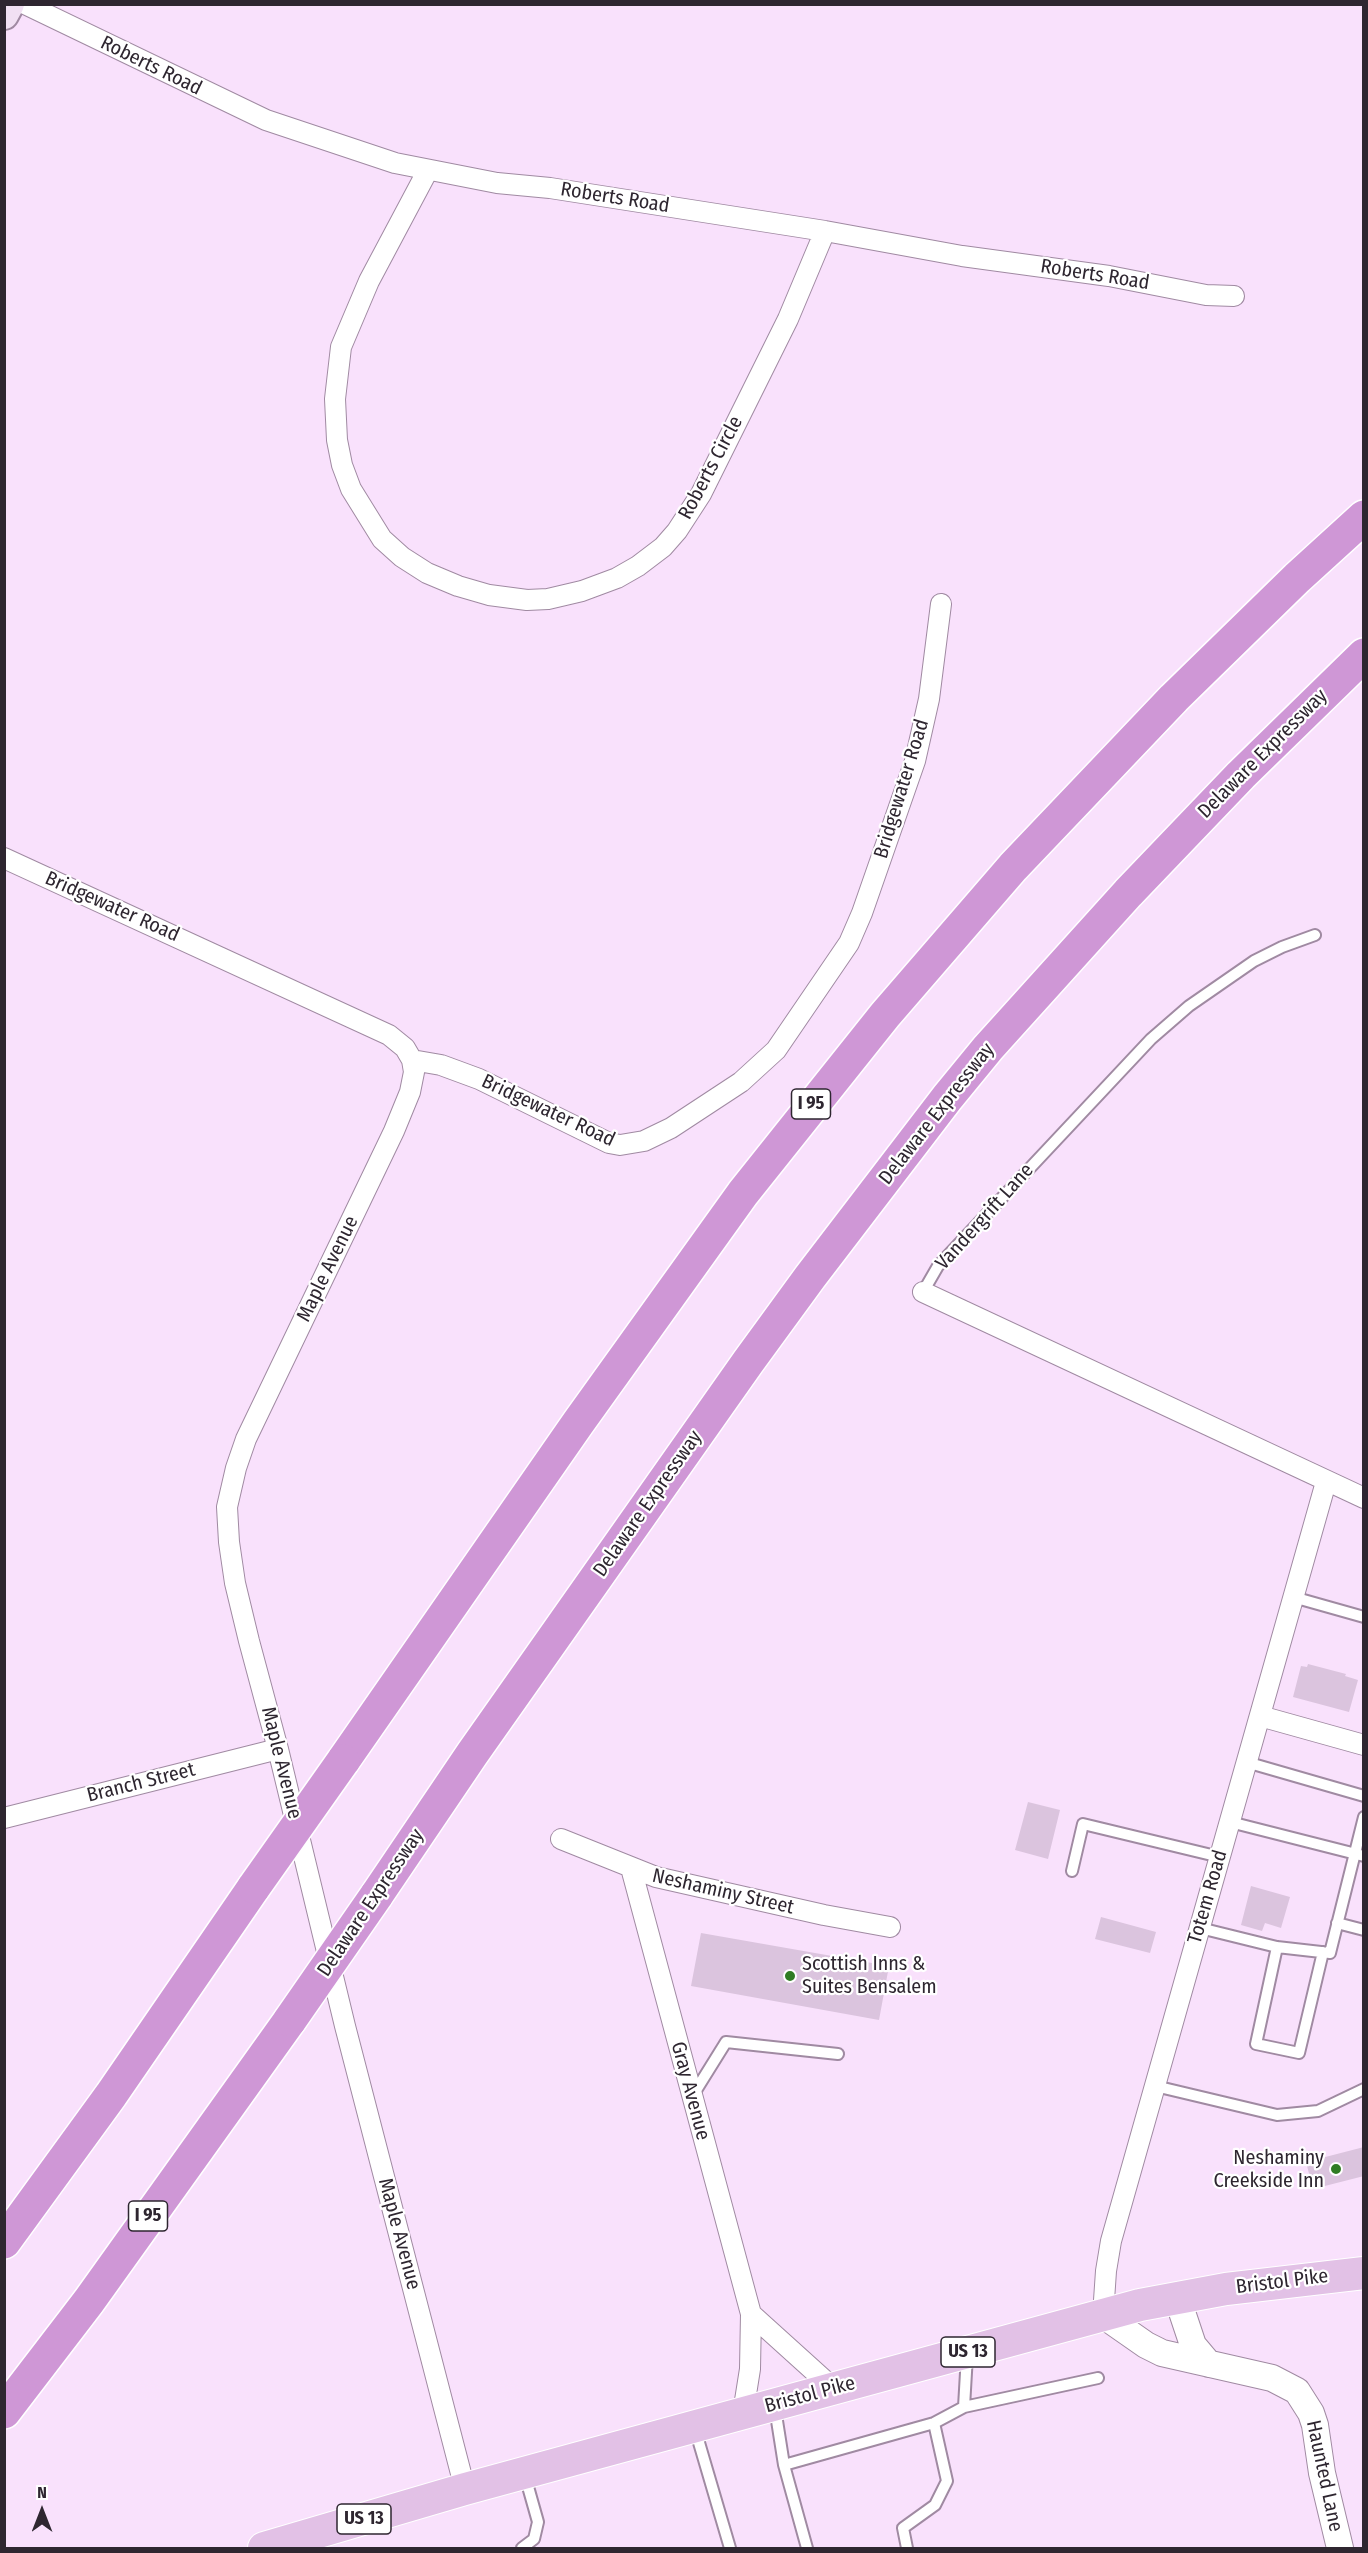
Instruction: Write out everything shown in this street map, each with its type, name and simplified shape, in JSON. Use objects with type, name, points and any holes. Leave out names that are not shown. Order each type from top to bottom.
[{"type":"highway","name":"I 95","points":[[4,2242],[145,2048],[254,1887],[585,1413],[743,1193],[857,1049],[1013,867],[1174,698],[1364,516]]},
{"type":"highway","name":"Delaware Expressway","points":[[4,2412],[89,2301],[290,2020],[479,1744],[748,1362],[947,1098],[988,1048],[1128,892],[1241,775],[1364,655]]},
{"type":"main road","points":[[4,15],[10,4]]},
{"type":"main road","name":"Bristol Pike","points":[[264,2548],[465,2489],[1103,2315],[1177,2297],[1264,2283],[1364,2273]]},
{"type":"street","name":"Roberts Road","points":[[25,4],[162,72],[266,120],[395,163],[825,231],[962,256],[1109,276],[1206,295],[1233,296]]},
{"type":"street","name":"Roberts Circle","points":[[428,170],[369,280],[341,347],[335,399],[337,440],[342,465],[351,489],[382,539],[402,557],[427,573],[458,586],[489,595],[527,600],[548,599],[582,591],[617,578],[663,547],[677,531],[701,494],[788,319],[825,231]]},
{"type":"street","name":"Bridgewater Road","points":[[4,858],[389,1035],[405,1048],[412,1060],[441,1065],[479,1079],[609,1143],[620,1145],[644,1141],[671,1128],[741,1082],[776,1050],[849,942],[862,913],[915,761],[929,699],[941,604]]},
{"type":"street","name":"Maple Avenue","points":[[412,1060],[414,1072],[410,1092],[394,1131],[246,1439],[236,1468],[227,1507],[235,1583],[348,2037],[465,2489]]},
{"type":"street","name":"Vandergrift Lane","points":[[923,1292],[1364,1498]]},
{"type":"street","name":"Totem Road","points":[[1103,2315],[1108,2254],[1326,1482]]},
{"type":"street","points":[[1260,1716],[1364,1745]]},
{"type":"street","name":"Branch Street","points":[[4,1818],[278,1749]]},
{"type":"street","name":"Neshaminy Street","points":[[561,1839],[656,1877],[824,1915],[890,1927]]},
{"type":"street","name":"Gray Avenue","points":[[631,1868],[750,2314],[750,2369],[743,2413]]},
{"type":"street","points":[[1177,2297],[1193,2345],[1209,2364]]},
{"type":"street","points":[[750,2314],[834,2389]]},
{"type":"street","name":"Haunted Lane","points":[[1103,2315],[1162,2353],[1272,2378],[1297,2391],[1305,2402],[1315,2426],[1322,2473],[1340,2548]]},
{"type":"lane","name":"Vandergrift Lane","points":[[923,1292],[938,1266],[1151,1039],[1189,1006],[1254,961],[1282,947],[1315,935]]},
{"type":"lane","points":[[1293,1597],[1364,1617]]},
{"type":"lane","points":[[1246,1762],[1364,1796]]},
{"type":"lane","points":[[1200,1928],[1277,1947],[1330,1953],[1358,1854],[1364,1817]]},
{"type":"lane","points":[[1230,1822],[1358,1854]]},
{"type":"lane","points":[[1072,1871],[1083,1824],[1220,1857]]},
{"type":"lane","points":[[1337,1923],[1364,1930]]},
{"type":"lane","points":[[1277,1947],[1256,2044],[1299,2053],[1323,1952]]},
{"type":"lane","points":[[692,2098],[726,2042],[838,2054]]},
{"type":"lane","points":[[1155,2086],[1277,2115],[1318,2111],[1364,2089]]},
{"type":"lane","points":[[964,2407],[967,2352]]},
{"type":"lane","points":[[784,2465],[934,2423],[964,2407],[1098,2378]]},
{"type":"lane","points":[[774,2405],[784,2465],[807,2548]]},
{"type":"lane","points":[[907,2548],[903,2528],[935,2505],[947,2481],[934,2423]]},
{"type":"lane","points":[[694,2426],[730,2548]]},
{"type":"lane","points":[[522,2548],[534,2539],[538,2522],[524,2473]]},
{"type":"building","points":[[1308,1664],[1346,1674],[1345,1676],[1358,1680],[1349,1712],[1293,1697],[1301,1666],[1307,1667]]},
{"type":"building","points":[[1028,1802],[1060,1810],[1048,1859],[1015,1850]]},
{"type":"building","points":[[1251,1886],[1290,1897],[1281,1928],[1265,1923],[1262,1931],[1241,1925]]},
{"type":"building","points":[[1101,1917],[1156,1932],[1150,1953],[1095,1939]]},
{"type":"building","name":"Scottish Inns & Suites Bensalem","points":[[701,1933],[889,1966],[879,2020],[691,1986]]},
{"type":"building","name":"Neshaminy Creekside Inn","points":[[1364,2147],[1364,2176],[1313,2189],[1306,2162]]},
{"type":"place","name":"Scottish Inns & Suites Bensalem","points":[[790,1976]]},
{"type":"place","name":"Neshaminy Creekside Inn","points":[[1336,2169]]}]
